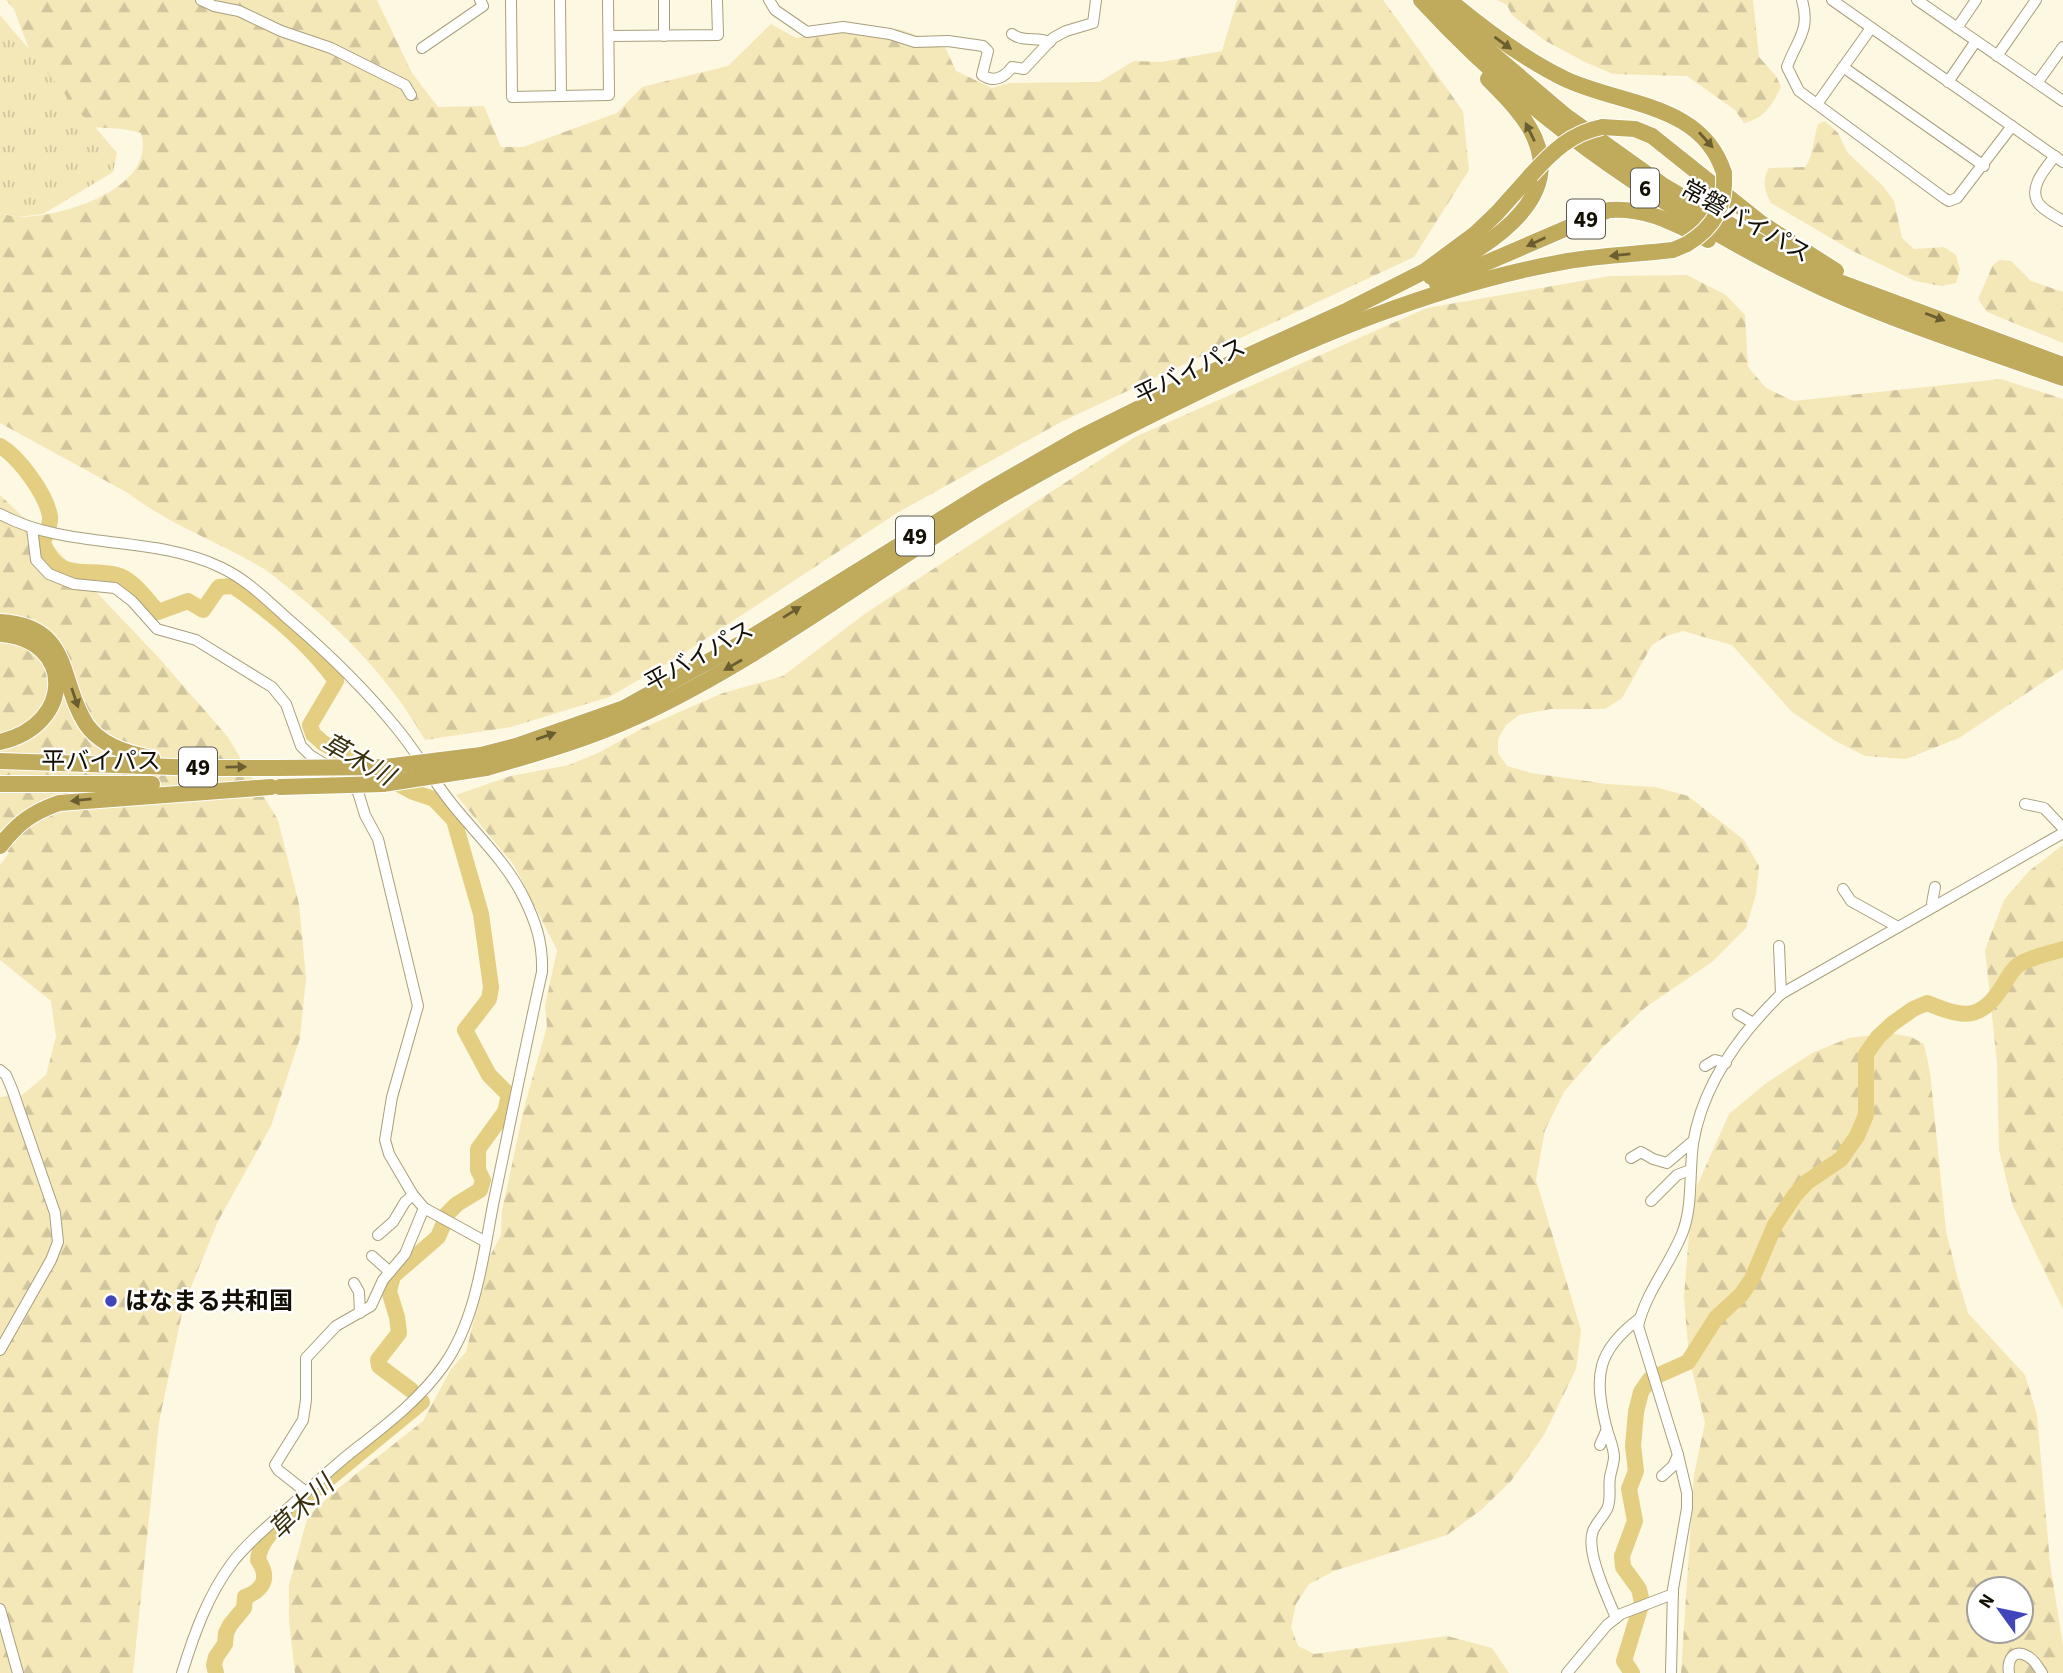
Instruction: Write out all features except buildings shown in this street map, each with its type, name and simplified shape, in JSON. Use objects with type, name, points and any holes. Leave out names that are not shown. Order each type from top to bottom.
[{"type":"highway","name":"常磐バイパス","points":[[1418,0],[1499,76],[1584,145],[1673,207],[1826,289],[1905,323],[2063,378]]},
{"type":"highway","name":"49","points":[[1349,317],[1432,277],[1490,241],[1525,209],[1537,188],[1540,173],[1538,151],[1530,129],[1516,108],[1464,56],[1418,0]]},
{"type":"highway","name":"常磐バイパス","points":[[1437,0],[1487,49],[1566,116],[1664,186],[1771,248],[1834,280],[2063,365]]},
{"type":"highway","name":"49","points":[[1349,317],[1500,276],[1571,260],[1673,250],[1704,233],[1719,211],[1725,188],[1724,173],[1713,146],[1688,123],[1599,92],[1536,64],[1501,41],[1450,0]]},
{"type":"highway","name":"49","points":[[1349,317],[1425,271],[1475,234],[1558,147],[1574,136],[1602,127],[1635,129],[1652,136],[1761,223],[1871,292]]},
{"type":"highway","name":"49","points":[[1349,317],[1381,308],[1609,209],[1624,208],[1651,213],[1787,277],[1826,289]]},
{"type":"highway","name":"平バイパス","points":[[0,784],[194,783],[275,787],[383,784],[484,762],[516,746],[624,708],[740,644],[974,499],[1079,438],[1212,372],[1349,317]]},
{"type":"highway","points":[[0,622],[28,628],[49,641],[61,657],[87,725],[100,738],[121,750],[203,768]]},
{"type":"highway","points":[[0,634],[20,636],[48,659],[56,672],[56,692],[44,719],[15,738],[0,742]]},
{"type":"highway","name":"平バイパス","points":[[0,761],[203,768],[386,767],[484,762]]},
{"type":"highway","points":[[0,846],[14,828],[35,811],[59,803],[275,787]]},
{"type":"street","points":[[201,0],[214,6],[239,11],[281,31],[331,48],[405,85],[411,95]]},
{"type":"street","points":[[422,48],[483,6],[480,0]]},
{"type":"street","points":[[511,0],[512,97],[609,95],[608,0]]},
{"type":"street","points":[[560,0],[561,96]]},
{"type":"street","points":[[664,0],[664,36]]},
{"type":"street","points":[[609,36],[718,35],[717,0]]},
{"type":"street","points":[[769,0],[775,10],[807,32],[843,27],[890,34],[915,42],[948,41],[984,46],[988,51],[981,73],[988,78],[1000,79],[1013,67],[1024,69],[1050,42],[1066,31],[1093,23],[1096,0]]},
{"type":"street","points":[[1802,0],[1805,28],[1787,66],[1798,91],[1948,201],[1957,198],[2012,126]]},
{"type":"street","points":[[1832,0],[2059,159],[2037,182],[2037,199],[2039,204],[2063,221]]},
{"type":"street","points":[[1917,0],[2063,101]]},
{"type":"street","points":[[1957,28],[1976,0]]},
{"type":"street","points":[[1997,56],[2036,0]]},
{"type":"street","points":[[1816,104],[1871,28]]},
{"type":"street","points":[[1012,34],[1023,40],[1044,39],[1050,42]]},
{"type":"street","points":[[1948,82],[1976,41]]},
{"type":"street","points":[[2037,83],[2063,47]]},
{"type":"street","points":[[1843,67],[1983,166]]},
{"type":"street","points":[[0,514],[35,529],[59,535],[167,549],[195,556],[246,581],[330,657],[397,729],[439,788],[507,870],[536,924],[543,950],[542,972],[466,1325],[443,1367],[425,1388],[306,1492],[233,1562],[210,1599],[193,1637],[182,1673]]},
{"type":"street","points":[[35,529],[36,560],[49,574],[74,584],[115,588],[132,601],[157,629],[196,640],[272,687],[286,704],[301,746],[358,792],[365,815],[378,839],[418,1006],[393,1097],[385,1140],[413,1195],[424,1208],[486,1242]]},
{"type":"street","points":[[2025,804],[2044,808],[2063,828]]},
{"type":"street","points":[[1671,1673],[1673,1594],[1687,1493],[1638,1326],[1644,1305],[1681,1235],[1686,1220],[1693,1141],[1705,1098],[1753,1023],[1782,994],[2063,833]]},
{"type":"street","points":[[1935,887],[1932,903],[1935,906]]},
{"type":"street","points":[[1843,889],[1851,901],[1896,923],[1898,927]]},
{"type":"street","points":[[1779,946],[1782,994]]},
{"type":"street","points":[[1761,1014],[1763,996]]},
{"type":"street","points":[[1738,1014],[1753,1023]]},
{"type":"street","points":[[1705,1066],[1715,1060],[1726,1063]]},
{"type":"street","points":[[0,1070],[6,1075],[12,1089],[55,1213],[58,1242],[51,1260],[0,1350]]},
{"type":"street","points":[[1631,1158],[1641,1152],[1667,1163],[1693,1141]]},
{"type":"street","points":[[1651,1201],[1677,1175],[1690,1170]]},
{"type":"street","points":[[378,1235],[393,1222],[405,1202],[413,1195]]},
{"type":"street","points":[[306,1492],[275,1465],[303,1420],[306,1404],[306,1358],[336,1325],[366,1315],[382,1283],[407,1251],[424,1208]]},
{"type":"street","points":[[372,1256],[390,1272]]},
{"type":"street","points":[[354,1283],[366,1315]]},
{"type":"street","points":[[1616,1618],[1594,1563],[1591,1539],[1609,1503],[1609,1480],[1614,1455],[1599,1394],[1599,1374],[1608,1353],[1640,1318]]},
{"type":"street","points":[[1600,1445],[1607,1429]]},
{"type":"street","points":[[1662,1476],[1673,1466],[1678,1455]]},
{"type":"street","points":[[1567,1673],[1616,1618],[1648,1602],[1673,1594]]},
{"type":"street","points":[[0,1609],[18,1673]]},
{"type":"street","points":[[2009,1673],[2008,1664],[2017,1653],[2030,1657],[2042,1673]]},
{"type":"green space","points":[[6,0],[377,0],[412,73],[438,107],[484,106],[501,147],[523,147],[617,113],[642,87],[728,66],[771,24],[796,38],[851,29],[862,33],[899,29],[944,45],[956,71],[992,88],[1009,83],[1099,82],[1134,61],[1161,62],[1222,51],[1237,0],[1383,0],[1463,111],[1469,170],[1414,257],[1061,422],[897,513],[675,659],[609,697],[511,727],[425,740],[398,699],[367,660],[331,624],[272,574],[160,515],[128,493],[0,423],[0,213],[19,217],[40,215],[82,205],[121,184],[135,170],[142,153],[141,133],[92,127],[30,52],[14,9]]},
{"type":"green space","points":[[1497,0],[1753,0],[1759,57],[1776,76],[1781,87],[1767,110],[1744,123],[1735,110],[1687,76],[1613,74],[1544,40],[1512,15],[1507,5]]},
{"type":"green space","points":[[0,15],[117,153],[113,172],[43,214],[18,217],[0,213]]},
{"type":"green space","points":[[1825,121],[1838,133],[1847,152],[1883,186],[1894,201],[1902,238],[1914,249],[1944,247],[1956,255],[1960,270],[1956,283],[1942,286],[1915,281],[1851,250],[1771,203],[1765,185],[1769,168],[1805,167],[1812,153],[1818,124]]},
{"type":"green space","points":[[2000,260],[2011,261],[2031,281],[2063,292],[2063,343],[1987,312],[1978,299],[1993,265]]},
{"type":"green space","points":[[1687,275],[1726,295],[1745,315],[1748,367],[1766,388],[1793,401],[2001,379],[2063,399],[2063,669],[1959,738],[1906,759],[1865,756],[1834,740],[1792,712],[1732,645],[1683,631],[1666,636],[1652,645],[1622,698],[1605,709],[1551,709],[1519,715],[1506,725],[1498,739],[1498,753],[1507,766],[1531,773],[1607,784],[1655,787],[1688,796],[1744,840],[1759,866],[1756,894],[1746,928],[1712,962],[1646,1007],[1601,1049],[1564,1092],[1545,1130],[1536,1180],[1581,1330],[1576,1369],[1544,1435],[1511,1481],[1481,1510],[1447,1535],[1334,1571],[1309,1584],[1296,1604],[1291,1627],[1298,1646],[1314,1654],[1447,1636],[1492,1648],[1509,1673],[295,1673],[289,1621],[289,1585],[308,1516],[336,1490],[423,1421],[451,1369],[466,1352],[489,1258],[501,1235],[502,1211],[524,1108],[547,1026],[545,1006],[557,950],[514,865],[456,795],[511,776],[569,765],[600,752],[643,728],[723,693],[783,676],[866,613],[1135,437],[1427,308],[1610,276]]},
{"type":"green space","points":[[0,495],[47,540],[159,658],[227,736],[278,820],[299,904],[306,978],[300,1038],[271,1126],[218,1221],[184,1304],[159,1422],[133,1673],[0,1673],[0,1097],[21,1096],[46,1075],[56,1037],[51,1001],[0,960],[0,865],[9,853],[0,841]]},
{"type":"green space","points":[[2063,845],[2063,1309],[2013,1206],[1999,1150],[1997,1063],[1985,950],[2004,900],[2029,871]]},
{"type":"green space","points":[[1890,1033],[1911,1037],[1924,1044],[1930,1072],[1946,1231],[1968,1313],[2025,1375],[2037,1415],[2050,1563],[2063,1645],[2063,1673],[1681,1673],[1694,1475],[1705,1423],[1689,1358],[1684,1297],[1689,1234],[1697,1186],[1729,1114],[1765,1084],[1812,1053],[1849,1038]]},
{"type":"waterway","name":"草木川","points":[[0,446],[23,467],[44,498],[50,520],[43,543],[57,564],[74,571],[123,577],[139,590],[158,612],[188,601],[203,610],[219,587],[233,586],[289,629],[336,681],[310,725],[313,734],[323,743],[413,792],[434,799],[454,820],[481,914],[491,987],[489,999],[465,1030],[489,1075],[509,1095],[505,1112],[478,1149],[478,1170],[483,1180],[480,1190],[457,1204],[446,1215]]},
{"type":"waterway","points":[[1632,1673],[1624,1661],[1642,1602],[1639,1589],[1623,1567],[1622,1556],[1635,1521],[1629,1489],[1636,1471],[1633,1446],[1641,1392],[1650,1379],[1688,1362],[1716,1318],[1741,1295],[1752,1279],[1775,1225],[1795,1195],[1807,1182],[1841,1159],[1857,1136],[1866,1115],[1866,1054],[1878,1037],[1913,1009],[1927,1003],[1957,1013],[1974,1013],[1990,1003],[2017,966],[2063,949]]},
{"type":"waterway","name":"草木川","points":[[411,1390],[379,1366],[378,1360],[399,1333],[389,1291],[393,1276],[438,1237],[444,1223]]},
{"type":"waterway","name":"草木川","points":[[216,1673],[216,1657],[225,1644],[230,1625],[244,1608],[245,1597],[257,1591],[263,1582],[264,1572],[258,1560],[269,1535],[304,1499],[422,1402]]},
{"type":"place","name":"はなまる共和国","points":[[111,1301]]}]
